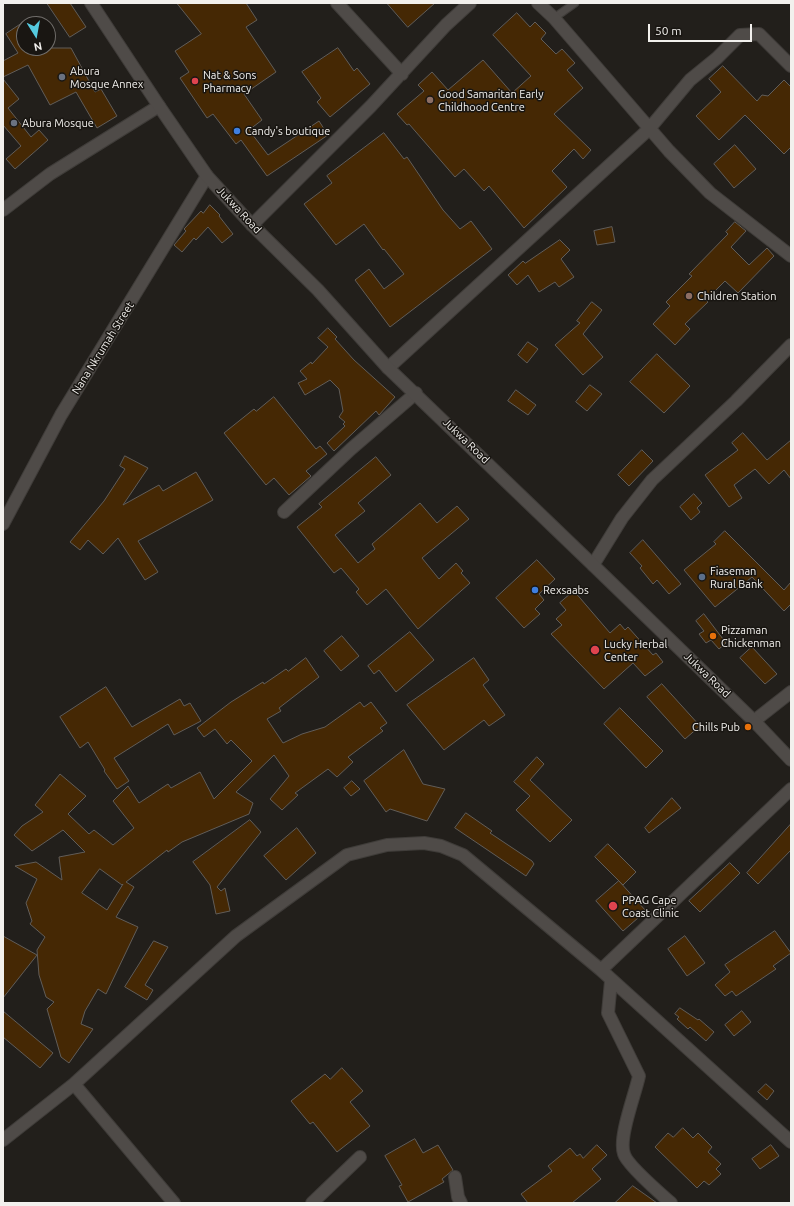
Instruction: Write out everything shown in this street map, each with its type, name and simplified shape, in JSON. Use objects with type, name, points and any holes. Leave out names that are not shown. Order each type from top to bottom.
[{"type":"street","name":"Jukwa Road","points":[[91,3],[158,106],[207,176],[252,225],[318,290],[388,368],[416,393],[754,721],[791,760]]},
{"type":"street","points":[[337,3],[402,74]]},
{"type":"street","points":[[252,225],[331,148],[402,74],[446,25],[470,3]]},
{"type":"street","points":[[538,3],[554,18],[669,152],[710,193],[791,256]]},
{"type":"street","points":[[388,368],[650,129],[690,80],[717,58],[740,35],[759,34],[791,66]]},
{"type":"street","points":[[3,210],[50,174],[158,106]]},
{"type":"street","name":"Nana Nkrumah Street","points":[[3,524],[61,416],[207,176]]},
{"type":"street","points":[[593,565],[622,518],[652,480],[736,401],[791,344]]},
{"type":"street","points":[[284,512],[351,449],[416,393]]},
{"type":"street","points":[[754,721],[791,692]]},
{"type":"street","points":[[601,970],[791,789]]},
{"type":"street","points":[[3,1140],[74,1084],[236,936],[347,855],[387,845],[424,843],[440,846],[462,855],[601,970],[611,981],[791,1142]]},
{"type":"street","points":[[611,981],[608,1013],[640,1076],[622,1142],[624,1156],[652,1187],[671,1203]]},
{"type":"street","points":[[74,1084],[174,1203]]},
{"type":"street","points":[[312,1203],[360,1157]]},
{"type":"street","points":[[455,1177],[458,1197],[461,1203]]},
{"type":"lane","points":[[554,18],[575,3]]},
{"type":"building","points":[[47,3],[70,3],[86,27],[70,37]]},
{"type":"building","points":[[177,3],[246,3],[257,20],[246,27],[276,72],[244,94],[262,120],[249,130],[268,155],[319,121],[328,135],[267,176],[241,140],[236,144],[213,114],[207,118],[180,78],[189,72],[175,51],[201,34]]},
{"type":"building","points":[[387,3],[435,3],[408,27]]},
{"type":"building","points":[[517,13],[530,27],[535,22],[546,33],[541,39],[556,54],[562,49],[575,63],[567,70],[583,88],[554,114],[591,150],[583,159],[574,149],[552,171],[567,187],[524,228],[489,186],[484,191],[464,169],[455,177],[409,124],[407,125],[397,114],[424,91],[418,85],[432,72],[448,90],[483,60],[512,93],[531,76],[493,35]]},
{"type":"building","points":[[16,27],[16,50],[6,34]]},
{"type":"building","points":[[56,48],[71,48],[95,92],[101,89],[117,116],[97,128],[76,92],[50,105],[28,65],[3,77],[3,61],[16,54],[16,56],[56,56]]},
{"type":"building","points":[[338,48],[354,71],[357,68],[370,84],[330,117],[317,102],[321,98],[302,72]]},
{"type":"building","points":[[723,66],[757,101],[762,95],[768,96],[784,80],[791,87],[791,147],[784,154],[745,115],[719,140],[696,116],[721,92],[709,79]]},
{"type":"building","points":[[3,79],[19,99],[8,108],[31,137],[39,130],[48,140],[15,169],[6,159],[21,146],[3,125]]},
{"type":"building","points":[[384,133],[404,159],[407,157],[443,210],[460,229],[471,221],[492,249],[390,327],[355,280],[369,269],[384,289],[404,274],[384,249],[383,250],[364,224],[336,245],[304,204],[332,183],[327,176]]},
{"type":"building","points":[[735,145],[756,169],[734,188],[714,164]]},
{"type":"building","points":[[210,205],[220,215],[219,216],[233,234],[222,243],[208,227],[196,240],[194,238],[182,252],[174,245],[186,231],[184,229],[201,211],[203,213]]},
{"type":"building","points":[[735,222],[746,231],[731,247],[749,265],[767,248],[774,256],[738,293],[725,281],[706,300],[708,302],[685,324],[690,329],[675,345],[653,324],[670,306],[666,302],[692,276],[689,274],[728,234],[726,232]]},
{"type":"building","points":[[612,227],[615,242],[597,245],[594,231]]},
{"type":"building","points":[[560,240],[570,250],[561,259],[574,277],[559,287],[555,282],[539,292],[528,275],[517,285],[508,275],[523,261],[525,263]]},
{"type":"building","points":[[592,302],[602,310],[583,334],[603,357],[583,375],[555,345],[580,323],[577,321]]},
{"type":"building","points":[[328,328],[337,337],[335,339],[354,360],[395,397],[379,415],[376,411],[334,451],[327,443],[345,426],[343,424],[345,422],[339,417],[343,411],[339,389],[330,380],[305,395],[298,383],[307,379],[300,371],[311,362],[312,364],[328,347],[318,338]]},
{"type":"building","points":[[528,342],[538,349],[527,363],[518,355]]},
{"type":"building","points":[[657,354],[690,386],[664,413],[630,382]]},
{"type":"building","points":[[590,385],[602,394],[587,411],[576,402]]},
{"type":"building","points":[[516,390],[536,405],[528,415],[508,401]]},
{"type":"building","points":[[274,397],[316,449],[320,446],[327,454],[306,471],[311,476],[289,495],[274,478],[266,485],[224,433],[254,409],[256,411]]},
{"type":"building","points":[[743,433],[767,460],[791,440],[791,479],[784,470],[769,484],[755,469],[734,485],[742,498],[729,507],[705,475],[738,450],[732,443]]},
{"type":"building","points":[[642,450],[653,461],[629,486],[618,475]]},
{"type":"building","points":[[125,456],[148,468],[123,505],[159,485],[163,491],[196,472],[213,500],[138,541],[158,572],[145,580],[118,538],[103,554],[88,540],[80,550],[70,542],[104,501],[125,469],[120,466]]},
{"type":"building","points":[[376,457],[391,475],[358,503],[365,511],[335,535],[358,563],[375,549],[372,544],[420,503],[437,523],[457,506],[469,519],[422,558],[439,579],[456,563],[463,571],[461,573],[470,583],[418,629],[386,589],[367,605],[356,592],[359,589],[341,568],[334,573],[297,527],[322,507],[319,504]]},
{"type":"building","points":[[694,494],[702,503],[697,508],[700,512],[691,520],[680,507]]},
{"type":"building","points":[[725,531],[784,590],[791,582],[791,604],[784,611],[752,577],[715,607],[684,570],[716,544],[714,542]]},
{"type":"building","points":[[643,540],[681,584],[669,594],[657,580],[653,584],[640,568],[642,566],[630,553]]},
{"type":"building","points":[[537,560],[555,579],[539,594],[544,600],[535,609],[540,614],[524,628],[496,598]]},
{"type":"building","points":[[574,591],[610,633],[620,624],[625,630],[628,627],[653,655],[656,653],[663,662],[645,676],[633,663],[604,689],[551,634],[562,625],[556,619],[566,610],[560,603]]},
{"type":"building","points":[[704,614],[726,643],[719,649],[711,640],[706,643],[699,634],[704,631],[696,621]]},
{"type":"building","points":[[410,632],[434,660],[396,692],[379,670],[374,674],[368,666]]},
{"type":"building","points":[[342,636],[359,656],[341,671],[324,651]]},
{"type":"building","points":[[752,647],[777,674],[765,684],[740,658]]},
{"type":"building","points":[[306,658],[319,677],[279,708],[281,711],[267,719],[283,743],[302,734],[325,727],[360,702],[364,707],[371,702],[387,723],[380,728],[383,731],[348,757],[353,762],[337,777],[328,769],[295,793],[298,795],[282,810],[270,799],[289,776],[274,755],[236,792],[253,803],[249,814],[182,842],[168,852],[167,850],[126,882],[134,887],[116,917],[138,927],[106,994],[98,989],[85,1011],[81,1024],[93,1029],[69,1063],[61,1057],[47,1009],[54,1002],[46,997],[39,975],[37,950],[45,937],[30,924],[32,921],[26,903],[37,879],[15,866],[36,862],[62,880],[59,857],[85,852],[63,830],[32,851],[14,835],[22,826],[43,812],[35,805],[60,774],[86,796],[68,814],[89,834],[94,830],[113,845],[134,828],[113,801],[128,786],[139,803],[168,784],[171,788],[200,772],[214,799],[252,761],[231,740],[227,744],[215,729],[204,737],[197,728],[231,702],[263,682],[264,684],[286,669],[288,671]],"holes":[[[100,869],[122,885],[123,884],[107,910],[82,893]]]},
{"type":"building","points":[[474,658],[489,680],[483,685],[505,715],[489,726],[484,720],[444,750],[407,705]]},
{"type":"building","points":[[662,684],[700,726],[685,739],[647,697]]},
{"type":"building","points":[[106,687],[132,727],[180,699],[184,706],[190,703],[201,721],[174,735],[168,724],[114,758],[129,781],[117,789],[104,771],[105,770],[88,742],[80,748],[60,717]]},
{"type":"building","points":[[620,708],[663,751],[646,768],[604,724]]},
{"type":"building","points":[[404,750],[423,784],[445,789],[427,821],[390,809],[386,812],[364,781]]},
{"type":"building","points":[[537,757],[544,764],[530,780],[572,820],[550,842],[516,810],[530,796],[514,782]]},
{"type":"building","points":[[352,781],[360,789],[351,796],[344,788]]},
{"type":"building","points":[[672,798],[681,808],[649,833],[645,828]]},
{"type":"building","points":[[466,813],[492,831],[490,833],[532,861],[534,864],[526,876],[455,828]]},
{"type":"building","points":[[250,820],[261,832],[217,887],[221,891],[225,888],[230,911],[216,914],[210,885],[193,862]]},
{"type":"building","points":[[791,824],[791,850],[758,884],[747,873]]},
{"type":"building","points":[[297,828],[316,853],[286,880],[264,856]]},
{"type":"building","points":[[608,844],[636,872],[623,885],[595,857]]},
{"type":"building","points":[[730,863],[740,873],[700,912],[689,901]]},
{"type":"building","points":[[619,881],[646,911],[623,931],[596,901]]},
{"type":"building","points":[[775,931],[791,953],[773,966],[776,969],[736,996],[732,991],[725,996],[715,985],[730,972],[725,965]]},
{"type":"building","points":[[3,936],[37,955],[3,998]]},
{"type":"building","points":[[685,936],[705,963],[687,976],[668,949]]},
{"type":"building","points":[[154,941],[168,947],[145,985],[153,990],[147,1000],[125,987]]},
{"type":"building","points":[[680,1008],[698,1020],[699,1019],[714,1032],[706,1041],[690,1027],[688,1029],[677,1019],[679,1017],[675,1014]]},
{"type":"building","points":[[3,1011],[53,1053],[40,1068],[3,1037]]},
{"type":"building","points":[[742,1011],[751,1022],[734,1036],[725,1025]]},
{"type":"building","points":[[342,1068],[363,1091],[350,1102],[370,1126],[337,1152],[313,1122],[310,1124],[291,1101],[325,1074],[330,1079]]},
{"type":"building","points":[[766,1084],[774,1091],[767,1100],[758,1092]]},
{"type":"building","points":[[683,1128],[693,1138],[698,1133],[712,1147],[708,1152],[721,1164],[716,1169],[721,1174],[709,1185],[704,1181],[697,1188],[655,1147],[668,1133],[673,1137]]},
{"type":"building","points":[[415,1139],[423,1153],[438,1145],[453,1170],[442,1179],[444,1182],[408,1202],[399,1186],[402,1185],[385,1156]]},
{"type":"building","points":[[597,1145],[607,1155],[592,1169],[601,1179],[572,1203],[528,1203],[521,1194],[552,1171],[548,1166],[570,1148],[577,1156],[580,1154],[583,1158]]},
{"type":"building","points":[[771,1145],[779,1156],[760,1169],[752,1159]]},
{"type":"building","points":[[633,1186],[657,1203],[615,1203]]},
{"type":"place","name":"Abura Mosque Annex","points":[[62,77]]},
{"type":"place","name":"Nat & Sons Pharmacy","points":[[195,81]]},
{"type":"place","name":"Good Samaritan Early Childhood Centre","points":[[430,100]]},
{"type":"place","name":"Abura Mosque","points":[[14,123]]},
{"type":"place","name":"Candy's boutique","points":[[237,131]]},
{"type":"place","name":"Children Station","points":[[689,296]]},
{"type":"place","name":"Fiaseman Rural Bank","points":[[702,577]]},
{"type":"place","name":"Rexsaabs","points":[[535,590]]},
{"type":"place","name":"Pizzaman Chickenman","points":[[713,636]]},
{"type":"place","name":"Lucky Herbal Center","points":[[595,650]]},
{"type":"place","name":"Chills Pub","points":[[748,727]]},
{"type":"place","name":"PPAG Cape Coast Clinic","points":[[613,906]]}]
